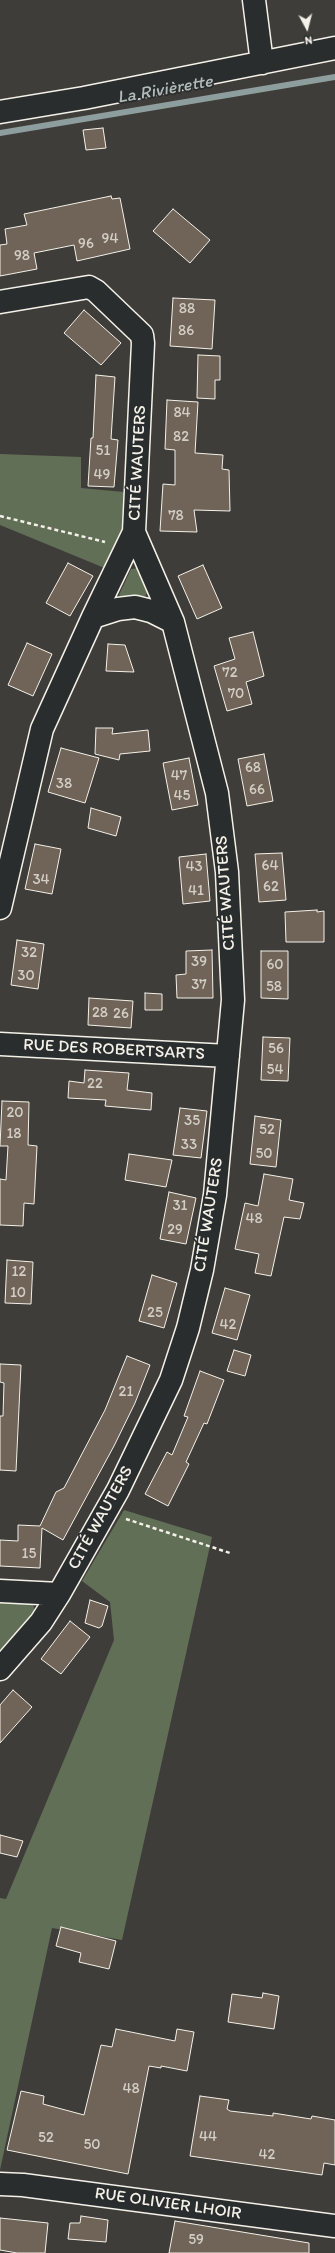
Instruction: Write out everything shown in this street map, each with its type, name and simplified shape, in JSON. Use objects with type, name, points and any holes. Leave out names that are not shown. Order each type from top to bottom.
[{"type":"street","points":[[254,0],[262,62]]},
{"type":"street","points":[[0,112],[92,97],[335,48]]},
{"type":"street","name":"CITÉ WAUTERS","points":[[0,302],[89,287],[96,290],[142,335],[143,343],[131,540],[173,622],[217,793],[227,872],[233,1000],[215,1195],[202,1270],[188,1328],[171,1380],[107,1510],[59,1594],[41,1622],[0,1669]]},
{"type":"street","points":[[0,908],[42,729],[93,617],[131,540]]},
{"type":"street","points":[[93,617],[118,609],[135,607],[151,611],[173,622]]},
{"type":"street","name":"RUE DES ROBERTSARTS","points":[[0,1044],[228,1056]]},
{"type":"street","points":[[0,1591],[59,1594]]},
{"type":"street","name":"RUE OLIVIER LHOIR","points":[[0,2184],[23,2185],[335,2226]]},
{"type":"path","points":[[0,516],[131,540]]},
{"type":"path","points":[[107,1510],[140,1525],[230,1553]]},
{"type":"green space","points":[[0,454],[81,457],[81,488],[124,492],[124,535],[107,569],[0,525]]},
{"type":"green space","points":[[139,568],[150,589],[145,596],[124,599],[119,595],[131,569]]},
{"type":"green space","points":[[124,1510],[212,1537],[122,1940],[52,1928],[0,2170],[0,1898],[6,1899],[114,1640],[110,1602],[82,1581]]},
{"type":"green space","points":[[0,1601],[32,1603],[35,1610],[0,1654]]},
{"type":"building","points":[[103,128],[106,148],[86,150],[83,130]]},
{"type":"building","points":[[111,196],[112,199],[120,198],[130,249],[77,261],[74,245],[34,253],[37,269],[0,276],[0,245],[7,244],[5,229],[27,225],[24,214]]},
{"type":"building","points":[[173,209],[210,240],[190,263],[153,231]]},
{"type":"building","points":[[173,298],[215,300],[212,349],[170,346]]},
{"type":"building","points":[[84,310],[121,343],[101,365],[64,333]]},
{"type":"building","points":[[198,355],[220,356],[220,380],[215,380],[215,399],[197,398]]},
{"type":"building","points":[[96,375],[115,377],[111,439],[118,440],[114,487],[88,486],[91,438],[93,438]]},
{"type":"building","points":[[167,400],[198,402],[195,453],[223,455],[222,469],[229,470],[230,511],[194,510],[197,532],[160,531],[163,484],[175,485],[175,450],[165,449]]},
{"type":"building","points":[[68,563],[93,576],[70,616],[46,603]]},
{"type":"building","points":[[203,565],[222,608],[197,619],[178,576]]},
{"type":"building","points":[[253,632],[264,676],[246,682],[252,704],[227,711],[214,666],[235,659],[229,638]]},
{"type":"building","points":[[27,643],[52,654],[33,696],[8,685]]},
{"type":"building","points":[[108,644],[125,645],[134,672],[106,671]]},
{"type":"building","points":[[96,728],[113,728],[112,734],[148,730],[150,751],[120,754],[119,760],[95,754]]},
{"type":"building","points":[[61,748],[99,758],[85,803],[48,792]]},
{"type":"building","points":[[264,754],[273,801],[247,806],[238,759]]},
{"type":"building","points":[[189,758],[198,805],[172,810],[163,763]]},
{"type":"building","points":[[91,808],[121,817],[116,836],[88,828]]},
{"type":"building","points":[[35,844],[61,849],[52,894],[25,889]]},
{"type":"building","points":[[282,853],[286,900],[259,902],[255,854]]},
{"type":"building","points":[[206,854],[210,901],[183,904],[179,857]]},
{"type":"building","points":[[317,910],[317,912],[324,911],[324,942],[286,942],[285,912]]},
{"type":"building","points":[[17,940],[44,944],[38,989],[11,985]]},
{"type":"building","points":[[212,950],[213,998],[177,998],[176,975],[186,974],[186,951]]},
{"type":"building","points":[[261,951],[288,951],[288,999],[261,998]]},
{"type":"building","points":[[145,993],[162,994],[162,1010],[145,1010]]},
{"type":"building","points":[[89,998],[133,1001],[131,1028],[88,1025]]},
{"type":"building","points":[[263,1037],[290,1038],[288,1081],[261,1080]]},
{"type":"building","points":[[85,1070],[129,1073],[127,1090],[152,1093],[151,1110],[105,1106],[106,1100],[68,1098],[69,1081],[84,1083]]},
{"type":"building","points":[[2,1101],[29,1102],[28,1145],[37,1146],[34,1204],[24,1203],[23,1226],[0,1225],[0,1179],[6,1180],[8,1146],[0,1146]]},
{"type":"building","points":[[180,1108],[207,1111],[201,1158],[173,1155]]},
{"type":"building","points":[[255,1116],[281,1120],[276,1167],[250,1164]]},
{"type":"building","points":[[129,1154],[172,1160],[166,1187],[125,1180]]},
{"type":"building","points":[[264,1174],[293,1179],[289,1200],[304,1203],[300,1219],[284,1217],[271,1276],[255,1273],[259,1254],[235,1249],[245,1203],[258,1206]]},
{"type":"building","points":[[169,1192],[196,1198],[186,1244],[160,1239]]},
{"type":"building","points":[[7,1260],[33,1262],[31,1304],[5,1303]]},
{"type":"building","points":[[152,1275],[177,1283],[164,1328],[139,1321]]},
{"type":"building","points":[[225,1288],[250,1295],[237,1340],[212,1333]]},
{"type":"building","points":[[234,1350],[251,1355],[245,1376],[227,1371]]},
{"type":"building","points":[[127,1356],[150,1365],[135,1403],[114,1446],[63,1540],[42,1528],[40,1568],[0,1566],[0,1540],[18,1541],[18,1525],[40,1526],[56,1492],[64,1488],[105,1410]]},
{"type":"building","points":[[0,1364],[21,1365],[16,1471],[0,1470],[0,1416],[3,1416],[4,1383],[0,1382]]},
{"type":"building","points":[[200,1371],[224,1380],[207,1424],[204,1423],[186,1462],[189,1464],[168,1506],[145,1494],[167,1452],[172,1455],[188,1417],[184,1416]]},
{"type":"building","points":[[90,1600],[108,1606],[102,1626],[99,1628],[85,1623]]},
{"type":"building","points":[[70,1621],[90,1637],[61,1674],[41,1659]]},
{"type":"building","points":[[13,1690],[32,1707],[0,1743],[0,1705]]},
{"type":"building","points":[[0,1835],[23,1841],[17,1857],[0,1853]]},
{"type":"building","points":[[61,1927],[116,1941],[109,1969],[79,1962],[81,1953],[56,1946]]},
{"type":"building","points":[[263,1993],[279,1996],[274,2029],[228,2022],[232,1994],[262,1998]]},
{"type":"building","points":[[116,2029],[175,2041],[177,2029],[194,2032],[187,2071],[161,2066],[161,2068],[149,2066],[128,2174],[7,2150],[21,2091],[44,2096],[43,2104],[84,2115],[101,2045],[112,2047]]},
{"type":"building","points":[[200,2096],[229,2100],[227,2109],[230,2111],[273,2116],[273,2113],[311,2119],[312,2116],[335,2120],[335,2165],[324,2163],[322,2175],[190,2156]]},
{"type":"building","points":[[81,2216],[108,2220],[106,2242],[68,2239],[70,2223],[80,2223]]},
{"type":"building","points":[[0,2218],[48,2223],[45,2253],[17,2253],[0,2250]]},
{"type":"building","points":[[175,2221],[309,2243],[309,2253],[169,2253]]},
{"type":"waterway","name":"La Rivièrette","points":[[0,133],[335,77]]}]
